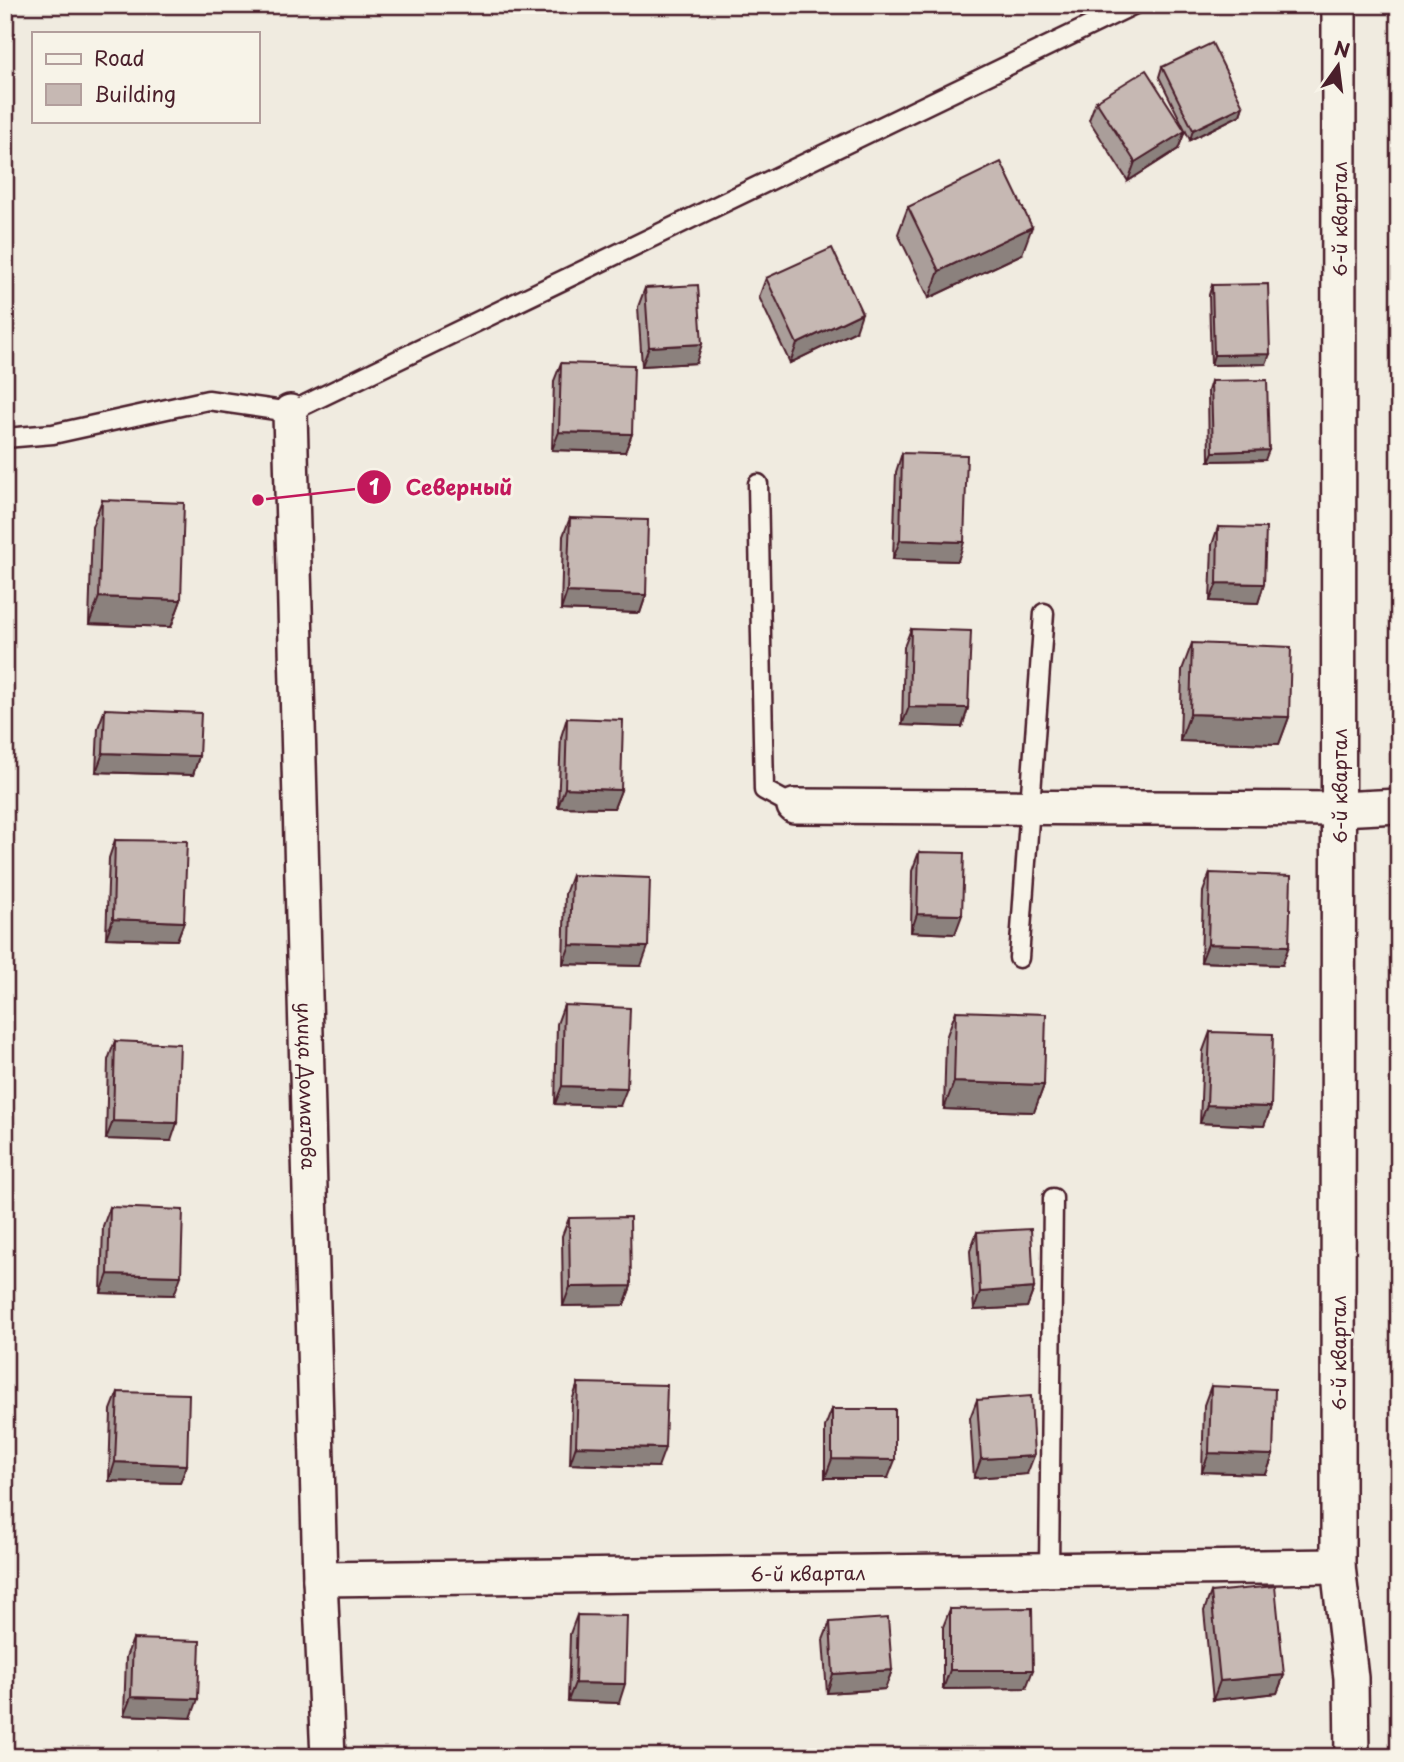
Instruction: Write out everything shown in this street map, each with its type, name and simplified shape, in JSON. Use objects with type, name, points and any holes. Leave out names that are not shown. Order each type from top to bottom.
[{"type":"street","name":"6-й квартал","points":[[1339,5],[1338,1566],[1351,1678],[1352,1757]]},
{"type":"street","name":"улица Долматова","points":[[290,412],[320,1578],[328,1757]]},
{"type":"street","points":[[794,806],[1339,809],[1399,806]]},
{"type":"street","name":"6-й квартал","points":[[320,1578],[1338,1566]]},
{"type":"lane","points":[[5,438],[53,434],[208,400],[290,412],[1133,5]]},
{"type":"lane","points":[[758,484],[764,790],[794,806]]},
{"type":"lane","points":[[1019,958],[1044,613]]},
{"type":"lane","points":[[1049,1570],[1053,1198]]},
{"type":"building","points":[[1212,43],[1243,106],[1193,130],[1162,67]]},
{"type":"building","points":[[1146,70],[1185,131],[1135,162],[1096,101]]},
{"type":"building","points":[[1001,162],[1032,227],[939,271],[908,207]]},
{"type":"building","points":[[832,248],[862,313],[797,344],[766,278]]},
{"type":"building","points":[[1268,284],[1270,354],[1214,355],[1212,285]]},
{"type":"building","points":[[698,285],[702,344],[649,347],[645,288]]},
{"type":"building","points":[[561,363],[634,365],[632,434],[559,432]]},
{"type":"building","points":[[1267,380],[1269,450],[1213,452],[1211,381]]},
{"type":"building","points":[[902,453],[967,455],[964,542],[900,540]]},
{"type":"building","points":[[102,500],[184,503],[181,600],[99,597]]},
{"type":"building","points":[[570,518],[648,520],[646,595],[567,592]]},
{"type":"building","points":[[1218,527],[1266,528],[1264,584],[1217,583]]},
{"type":"building","points":[[911,629],[971,631],[968,708],[909,707]]},
{"type":"building","points":[[1192,643],[1291,647],[1289,717],[1190,714]]},
{"type":"building","points":[[105,709],[201,713],[199,756],[103,753]]},
{"type":"building","points":[[567,718],[623,720],[621,790],[565,788]]},
{"type":"building","points":[[115,840],[187,841],[184,922],[113,919]]},
{"type":"building","points":[[919,852],[964,853],[962,915],[917,914]]},
{"type":"building","points":[[1210,873],[1291,876],[1289,946],[1208,944]]},
{"type":"building","points":[[572,875],[650,878],[648,947],[570,945]]},
{"type":"building","points":[[564,1005],[630,1008],[627,1088],[562,1086]]},
{"type":"building","points":[[956,1011],[1046,1014],[1044,1085],[954,1082]]},
{"type":"building","points":[[1210,1032],[1273,1034],[1271,1107],[1207,1105]]},
{"type":"building","points":[[115,1041],[180,1044],[177,1123],[113,1121]]},
{"type":"building","points":[[110,1207],[183,1210],[181,1276],[108,1274]]},
{"type":"building","points":[[630,1217],[631,1286],[570,1287],[569,1218]]},
{"type":"building","points":[[1031,1229],[1034,1288],[980,1292],[977,1232]]},
{"type":"building","points":[[578,1383],[667,1385],[665,1448],[576,1446]]},
{"type":"building","points":[[1211,1386],[1275,1389],[1273,1455],[1209,1453]]},
{"type":"building","points":[[118,1392],[189,1394],[187,1465],[115,1462]]},
{"type":"building","points":[[1031,1396],[1034,1456],[981,1459],[977,1400]]},
{"type":"building","points":[[832,1409],[895,1409],[895,1460],[832,1459]]},
{"type":"building","points":[[1275,1586],[1284,1675],[1220,1681],[1211,1592]]},
{"type":"building","points":[[1032,1608],[1033,1670],[950,1670],[950,1609]]},
{"type":"building","points":[[577,1615],[627,1616],[625,1684],[575,1683]]},
{"type":"building","points":[[888,1618],[892,1670],[833,1674],[830,1622]]},
{"type":"building","points":[[133,1639],[200,1641],[198,1699],[131,1697]]},
{"type":"place","name":"Северный","points":[[258,500]]}]
